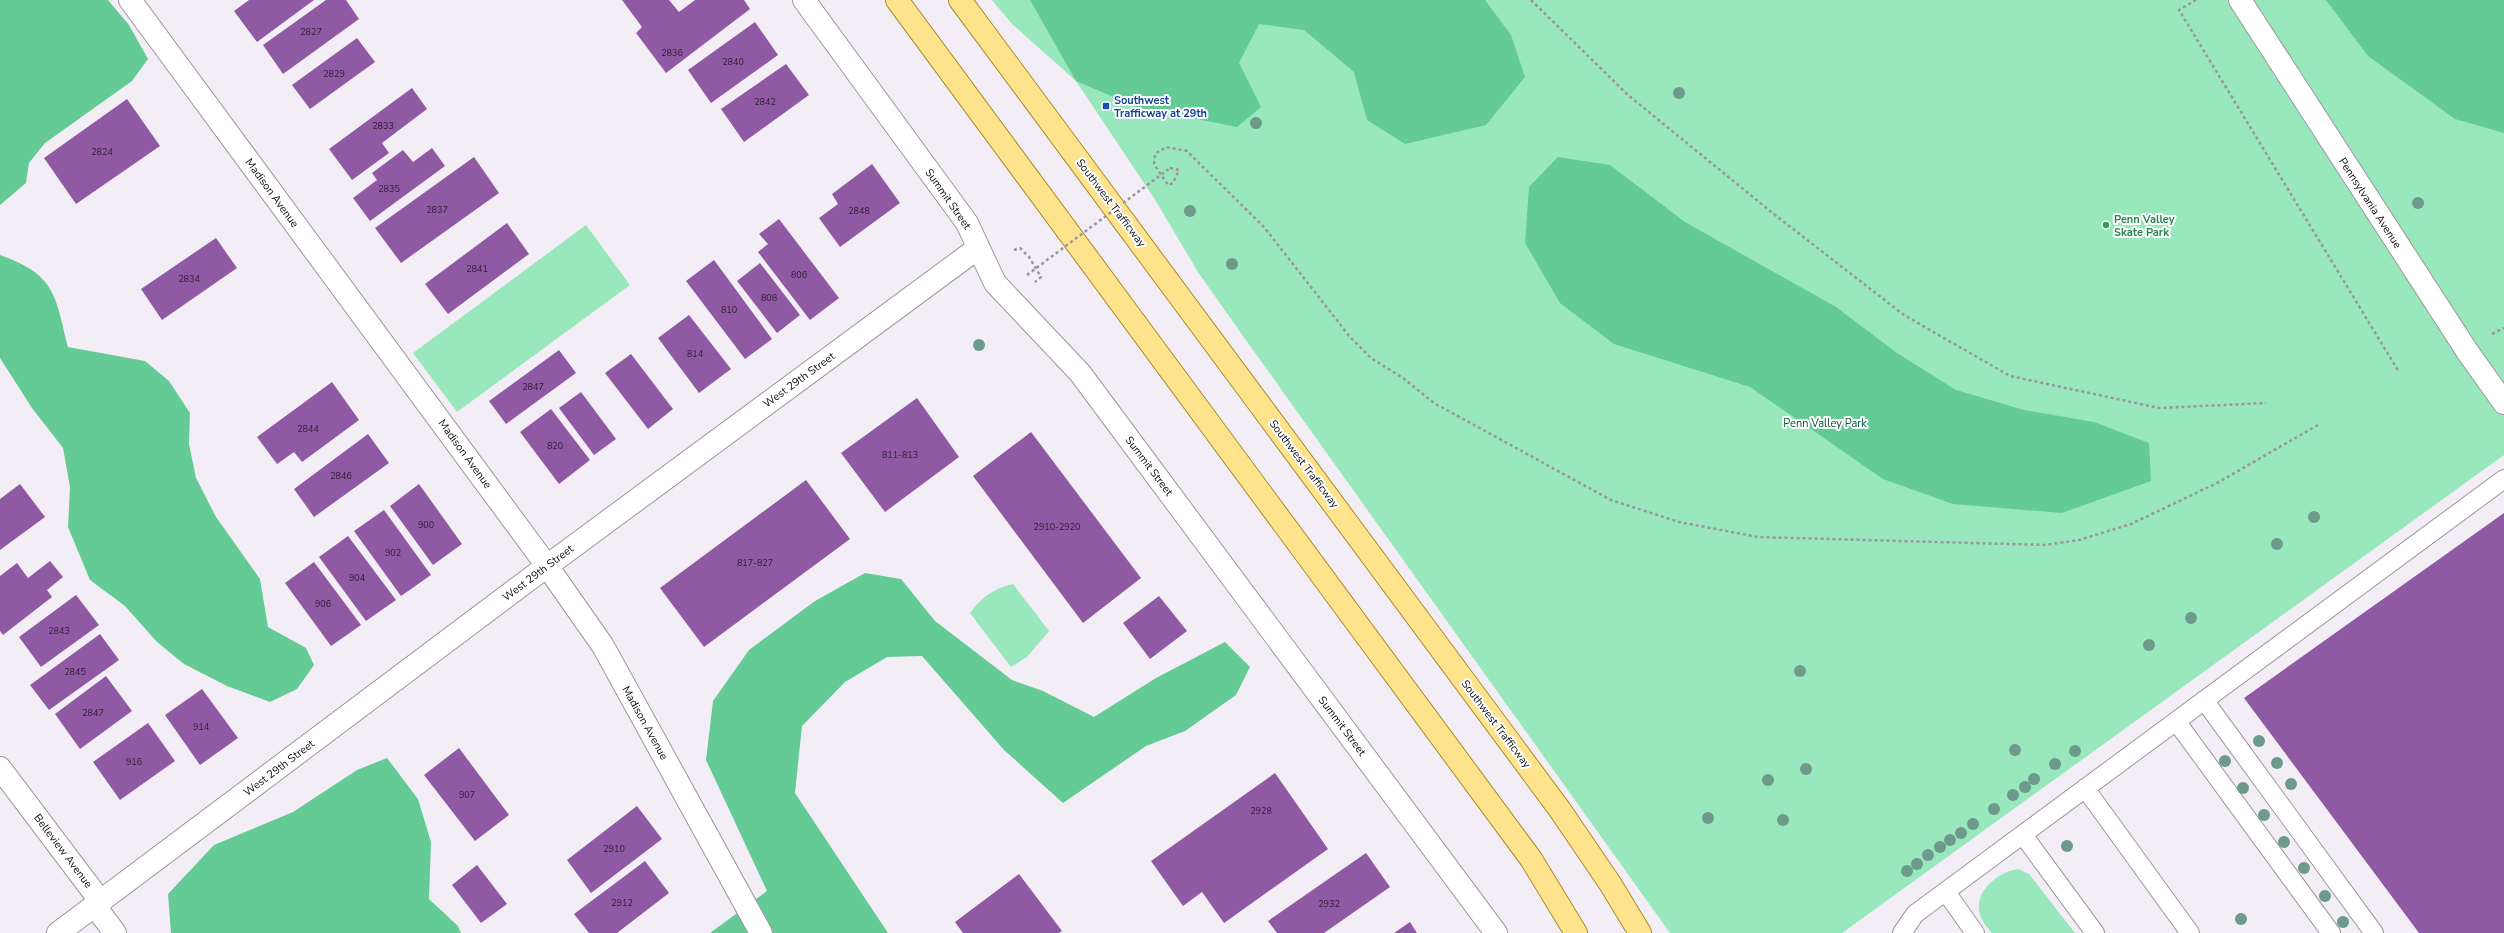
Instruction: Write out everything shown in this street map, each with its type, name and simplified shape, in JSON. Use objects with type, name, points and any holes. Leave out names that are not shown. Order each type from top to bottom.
[{"type":"main road","points":[[897,0],[1531,859],[1576,933]]},
{"type":"main road","name":"Southwest Trafficway","points":[[960,0],[1560,810],[1640,933]]},
{"type":"street","name":"Madison Avenue","points":[[130,0],[547,566],[603,646],[761,933]]},
{"type":"street","name":"Summit Street","points":[[804,0],[967,223],[995,283],[1080,373],[1496,933]]},
{"type":"street","name":"Pennsylvania Avenue","points":[[2240,0],[2467,351],[2504,403]]},
{"type":"street","name":"West 29th Street","points":[[58,933],[547,566],[978,248]]},
{"type":"street","name":"Belleview Avenue","points":[[0,768],[98,904],[115,933]]},
{"type":"lane","points":[[1902,933],[1915,914],[2504,479]]},
{"type":"lane","points":[[2204,700],[2374,933]]},
{"type":"lane","points":[[2176,721],[2332,933]]},
{"type":"lane","points":[[2085,788],[2190,933]]},
{"type":"lane","points":[[2023,835],[2095,933]]},
{"type":"lane","points":[[1946,892],[1975,933]]},
{"type":"path","points":[[1531,0],[1628,95],[1775,215],[1904,315],[2010,376],[2159,408],[2266,402]]},
{"type":"path","points":[[2196,0],[2179,10],[2399,372]]},
{"type":"path","points":[[1027,275],[1170,168],[1179,170],[1173,183],[1168,185],[1154,164],[1155,154],[1166,147],[1187,151],[1264,227],[1350,336],[1366,353],[1434,403],[1610,500],[1679,522],[1758,538],[2044,545],[2079,540],[2131,524],[2217,483],[2318,425]]},
{"type":"green space","points":[[0,0],[108,0],[129,25],[148,59],[132,81],[45,143],[29,163],[26,183],[0,205]]},
{"type":"green space","name":"Penn Valley Park","points":[[992,0],[2504,0],[2504,455],[1842,933],[1670,933],[1198,272],[1154,198],[1076,81],[1012,24]]},
{"type":"green space","points":[[1030,0],[1485,0],[1511,35],[1525,77],[1486,125],[1405,144],[1367,120],[1354,72],[1304,30],[1259,24],[1239,63],[1261,107],[1237,127],[1137,107],[1076,81]]},
{"type":"green space","points":[[2326,0],[2504,0],[2504,133],[2455,119],[2368,56]]},
{"type":"green space","points":[[1558,157],[1610,165],[1685,222],[1836,307],[1897,353],[1956,390],[2024,410],[2094,422],[2149,443],[2151,481],[2062,513],[1953,504],[1883,479],[1750,387],[1614,344],[1560,303],[1525,243],[1529,187]]},
{"type":"green space","points":[[586,225],[630,285],[457,412],[413,353]]},
{"type":"green space","points":[[0,255],[32,270],[43,279],[56,300],[68,347],[145,361],[169,381],[190,413],[189,444],[196,478],[216,517],[260,579],[268,627],[306,648],[314,665],[297,689],[270,702],[227,686],[184,664],[157,642],[125,606],[90,580],[68,527],[70,487],[63,448],[32,408],[0,358]]},
{"type":"green space","points":[[865,573],[901,579],[935,621],[1012,680],[1043,691],[1094,717],[1156,678],[1225,642],[1250,667],[1236,695],[1185,731],[1146,746],[1063,803],[1004,750],[922,656],[887,657],[845,682],[802,726],[795,793],[888,933],[710,933],[767,891],[706,760],[713,701],[749,650],[815,601]]},
{"type":"green space","points":[[1013,584],[1049,631],[1027,657],[1011,667],[970,613],[979,602],[989,594],[1000,588]]},
{"type":"green space","points":[[387,758],[418,799],[431,842],[429,899],[458,926],[461,933],[171,933],[168,894],[214,845],[293,812],[357,770]]},
{"type":"green space","points":[[2018,869],[2029,874],[2075,933],[1992,933],[1984,923],[1979,908],[1983,892],[1994,879],[2010,871]]},
{"type":"building","points":[[249,0],[314,0],[257,42],[234,11]]},
{"type":"building","points":[[326,0],[346,0],[359,19],[283,74],[263,45]]},
{"type":"building","points":[[622,0],[669,0],[679,12],[695,0],[744,0],[750,9],[666,73],[636,33],[642,27]]},
{"type":"building","points":[[755,22],[778,55],[711,103],[688,70]]},
{"type":"building","points":[[357,38],[375,62],[310,109],[292,85]]},
{"type":"building","points":[[786,64],[809,95],[744,142],[721,109]]},
{"type":"building","points":[[412,88],[427,109],[382,143],[389,153],[352,180],[329,149]]},
{"type":"building","points":[[127,99],[160,146],[76,204],[44,158]]},
{"type":"building","points":[[432,148],[445,166],[370,221],[353,198],[377,180],[372,173],[403,150],[413,162]]},
{"type":"building","points":[[474,157],[499,193],[401,263],[375,228]]},
{"type":"building","points":[[872,164],[900,203],[840,247],[819,218],[838,204],[832,194]]},
{"type":"building","points":[[779,219],[839,298],[810,320],[758,252],[768,244],[759,234]]},
{"type":"building","points":[[507,223],[529,254],[448,314],[425,284]]},
{"type":"building","points":[[216,238],[237,268],[162,320],[141,289]]},
{"type":"building","points":[[714,260],[772,339],[745,359],[686,281]]},
{"type":"building","points":[[760,263],[800,315],[777,333],[737,281]]},
{"type":"building","points":[[689,315],[731,369],[699,393],[658,338]]},
{"type":"building","points":[[559,350],[576,373],[506,424],[489,401]]},
{"type":"building","points":[[631,354],[673,409],[648,429],[605,373]]},
{"type":"building","points":[[332,382],[359,420],[302,462],[294,452],[277,464],[257,437]]},
{"type":"building","points":[[581,392],[616,439],[594,455],[559,408]]},
{"type":"building","points":[[917,398],[959,457],[885,512],[841,453]]},
{"type":"building","points":[[551,409],[590,460],[559,484],[520,432]]},
{"type":"building","points":[[1031,432],[1141,578],[1083,623],[973,476]]},
{"type":"building","points":[[368,434],[389,463],[314,517],[294,489]]},
{"type":"building","points":[[806,480],[850,539],[704,647],[660,588]]},
{"type":"building","points":[[20,484],[45,517],[0,550],[0,499]]},
{"type":"building","points":[[419,484],[462,544],[433,565],[390,506]]},
{"type":"building","points":[[384,510],[431,575],[401,596],[354,531]]},
{"type":"building","points":[[2504,513],[2504,933],[2419,933],[2244,698]]},
{"type":"building","points":[[348,536],[396,600],[366,621],[319,557]]},
{"type":"building","points":[[50,561],[63,577],[47,590],[52,597],[3,635],[0,631],[0,576],[17,563],[28,578]]},
{"type":"building","points":[[314,562],[361,625],[331,646],[285,583]]},
{"type":"building","points":[[76,595],[99,625],[41,667],[19,637]]},
{"type":"building","points":[[1159,596],[1187,631],[1150,659],[1123,623]]},
{"type":"building","points":[[100,634],[119,660],[49,710],[30,685]]},
{"type":"building","points":[[106,676],[132,711],[80,749],[55,714]]},
{"type":"building","points":[[202,689],[238,738],[200,765],[165,715]]},
{"type":"building","points":[[148,723],[175,761],[120,800],[93,762]]},
{"type":"building","points":[[459,748],[509,815],[475,841],[424,775]]},
{"type":"building","points":[[1275,773],[1328,849],[1224,923],[1202,892],[1183,906],[1151,861]]},
{"type":"building","points":[[637,806],[662,839],[591,893],[567,860]]},
{"type":"building","points":[[1366,853],[1390,887],[1324,933],[1277,933],[1268,921]]},
{"type":"building","points":[[645,861],[669,893],[617,933],[589,933],[574,914]]},
{"type":"building","points":[[477,865],[507,904],[481,923],[452,885]]},
{"type":"building","points":[[1019,874],[1062,931],[1059,933],[963,933],[955,922]]},
{"type":"building","points":[[1410,922],[1417,933],[1394,933]]},
{"type":"place","name":"Southwest Trafficway at 29th","points":[[1106,106]]},
{"type":"place","name":"Penn Valley Skate Park","points":[[2106,225]]}]
